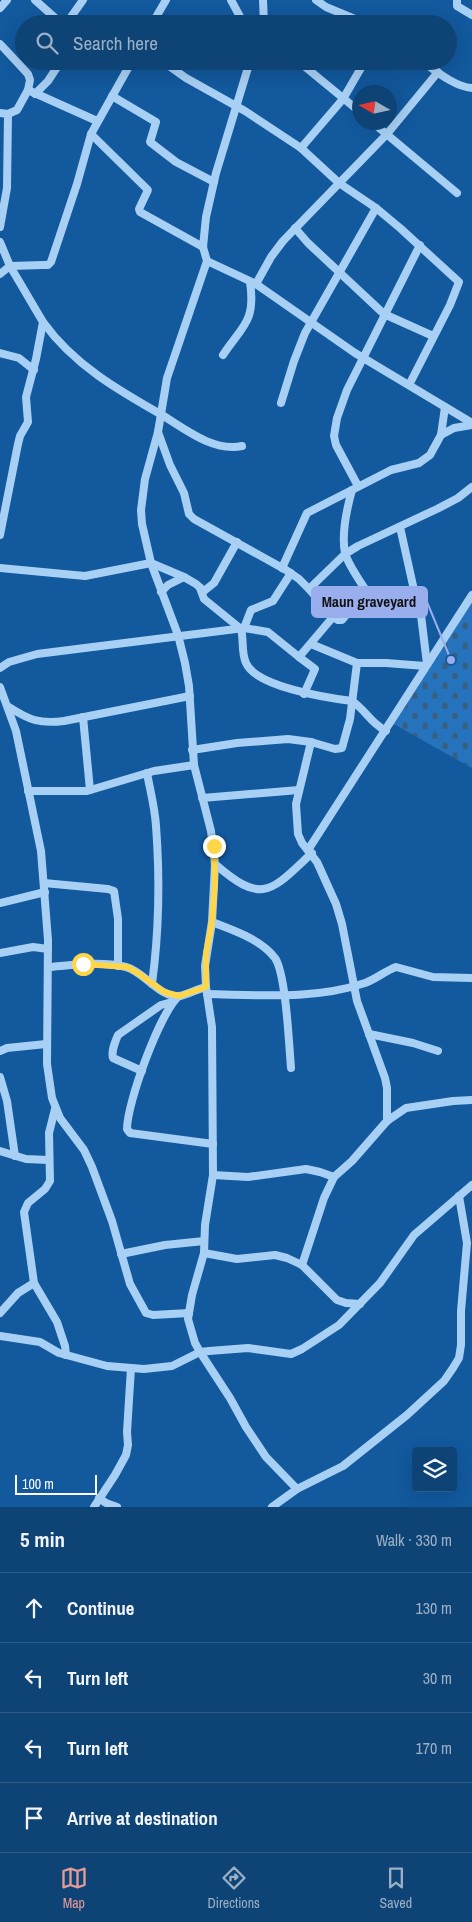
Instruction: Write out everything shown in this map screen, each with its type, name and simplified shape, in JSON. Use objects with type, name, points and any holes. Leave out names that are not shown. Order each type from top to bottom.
[{"type":"street","points":[[0,8],[7,0]]},
{"type":"street","points":[[35,0],[52,15]]},
{"type":"street","points":[[72,15],[83,0]]},
{"type":"street","points":[[157,15],[166,0]]},
{"type":"street","points":[[230,0],[239,15]]},
{"type":"street","points":[[263,0],[264,15]]},
{"type":"street","points":[[316,0],[326,7],[345,15]]},
{"type":"street","points":[[457,0],[457,6],[472,15]]},
{"type":"street","points":[[0,44],[15,60]]},
{"type":"street","points":[[24,70],[28,74],[32,92]]},
{"type":"street","points":[[0,227],[7,188],[4,114],[17,110],[32,92],[48,81],[55,70]]},
{"type":"street","points":[[0,274],[10,266],[48,265],[51,262],[77,184],[91,134],[127,70]]},
{"type":"street","points":[[175,70],[237,106],[301,148],[338,183],[376,208],[420,245],[459,282],[408,385]]},
{"type":"street","points":[[247,70],[214,182],[206,217],[204,247],[208,261],[167,378],[158,432],[145,479],[141,505],[142,524],[151,563],[178,635],[185,663],[190,696],[194,765],[211,831],[215,864],[212,922],[206,954],[206,990],[212,1027],[214,1098],[213,1175],[204,1253],[188,1319],[195,1343],[246,1427],[266,1456],[297,1489]]},
{"type":"street","points":[[309,70],[352,106]]},
{"type":"street","points":[[301,148],[343,99],[360,70]]},
{"type":"street","points":[[435,70],[465,87],[472,88]]},
{"type":"street","points":[[223,355],[238,336],[250,316],[253,283],[271,257],[295,228],[387,134],[438,72]]},
{"type":"street","points":[[32,92],[97,121]]},
{"type":"street","points":[[112,96],[156,122],[150,142],[176,162],[214,182]]},
{"type":"street","points":[[382,130],[457,193]]},
{"type":"street","points":[[91,134],[148,190],[139,209],[140,212],[204,247]]},
{"type":"street","points":[[281,403],[294,361],[311,323],[376,208]]},
{"type":"street","points":[[295,228],[308,243],[384,314],[433,336]]},
{"type":"street","points":[[369,595],[345,554],[345,526],[355,488],[334,436],[335,428],[342,403],[384,314],[420,245]]},
{"type":"street","points":[[1,246],[10,266],[43,322],[61,344],[103,380],[123,394],[208,442],[242,446]]},
{"type":"street","points":[[208,261],[253,283],[363,358],[472,424]]},
{"type":"street","points":[[0,535],[18,444],[28,422],[26,397],[34,370],[43,322]]},
{"type":"street","points":[[0,353],[19,358],[34,370]]},
{"type":"street","points":[[282,568],[307,513],[398,468],[424,460],[432,452],[441,435],[445,408]]},
{"type":"street","points":[[441,435],[448,430],[472,424]]},
{"type":"street","points":[[158,432],[170,465],[184,494],[189,514],[194,519],[291,573],[309,589],[333,617],[342,620],[357,602],[369,595],[415,592]]},
{"type":"street","points":[[309,589],[345,554],[449,503],[472,487]]},
{"type":"street","points":[[400,527],[420,608],[426,665]]},
{"type":"street","points":[[0,568],[85,576],[151,563],[184,577],[204,591],[214,583],[237,542]]},
{"type":"street","points":[[291,573],[273,600],[252,610],[243,628],[243,656],[250,669],[273,682],[304,694],[352,701],[357,704],[371,722],[386,731]]},
{"type":"street","points":[[161,592],[168,585],[184,577]]},
{"type":"street","points":[[200,588],[204,599],[243,628]]},
{"type":"street","points":[[215,864],[245,887],[260,889],[275,886],[310,852],[426,665],[472,595]]},
{"type":"street","points":[[299,657],[333,617]]},
{"type":"street","points":[[0,668],[9,662],[37,654],[243,628],[268,632],[315,669],[304,694]]},
{"type":"street","points":[[311,644],[357,663],[426,665]]},
{"type":"street","points":[[192,750],[278,739],[311,742],[334,749],[342,748],[347,732],[357,663]]},
{"type":"street","points":[[0,687],[16,731],[38,831],[48,948],[46,1044],[48,1078],[55,1109],[88,1159],[101,1190],[130,1284],[146,1313],[153,1315],[189,1313]]},
{"type":"street","points":[[0,698],[21,715],[40,722],[64,722],[190,696]]},
{"type":"street","points":[[83,717],[90,790]]},
{"type":"street","points":[[311,742],[296,804],[296,820],[302,843],[310,852],[331,892],[342,924],[353,985],[387,1088],[387,1121]]},
{"type":"street","points":[[28,791],[90,790],[147,773],[194,765]]},
{"type":"street","points":[[147,773],[156,826],[158,874],[157,936],[152,984]]},
{"type":"street","points":[[202,798],[299,790]]},
{"type":"street","points":[[0,903],[44,887],[108,888],[114,891],[118,919],[118,966]]},
{"type":"street","points":[[212,922],[244,936],[265,948],[275,958],[280,969],[284,995],[291,1068]]},
{"type":"street","points":[[0,953],[33,947],[48,948]]},
{"type":"street","points":[[48,966],[96,964],[118,966],[134,970],[164,992],[179,996],[206,990],[284,995],[319,994],[374,979],[396,967],[433,976],[472,978]]},
{"type":"street","points":[[179,996],[172,1002],[158,1027],[142,1071],[127,1125],[130,1133],[213,1144]]},
{"type":"street","points":[[142,1071],[114,1058],[112,1055],[115,1041],[118,1035],[161,1005],[172,1002]]},
{"type":"street","points":[[368,1034],[413,1043],[438,1051]]},
{"type":"street","points":[[0,1051],[7,1048],[46,1044]]},
{"type":"street","points":[[0,1077],[4,1112],[15,1156]]},
{"type":"street","points":[[302,1265],[324,1198],[334,1177],[352,1161],[387,1121],[406,1108],[472,1100]]},
{"type":"street","points":[[55,1109],[49,1133],[48,1160],[50,1181],[45,1190],[28,1203],[24,1212],[34,1284],[57,1322],[66,1355]]},
{"type":"street","points":[[0,1151],[26,1159],[48,1160]]},
{"type":"street","points":[[213,1175],[248,1177],[306,1170],[334,1177]]},
{"type":"street","points":[[0,1336],[40,1342],[59,1353],[107,1366],[144,1369],[172,1366],[200,1352],[248,1348],[291,1354],[339,1325],[380,1283],[414,1236],[472,1185]]},
{"type":"street","points":[[272,1507],[297,1489],[343,1466],[407,1415],[444,1381],[459,1358],[466,1243],[459,1196]]},
{"type":"street","points":[[121,1254],[165,1245],[204,1241]]},
{"type":"street","points":[[204,1253],[237,1259],[275,1255],[287,1258],[302,1265],[337,1300],[360,1304]]},
{"type":"street","points":[[0,1313],[21,1290],[34,1284]]},
{"type":"street","points":[[94,1507],[115,1476],[126,1455],[131,1368]]},
{"type":"street","points":[[99,1498],[112,1506]]},
{"type":"green space","points":[[472,598],[472,768],[390,722]]},
{"type":"place","name":"Maun graveyard","points":[[451,660]]},
{"type":"route","points":[[83,964],[127,967],[164,992],[179,996],[206,987],[206,954],[212,922],[215,883],[214,846]]}]
